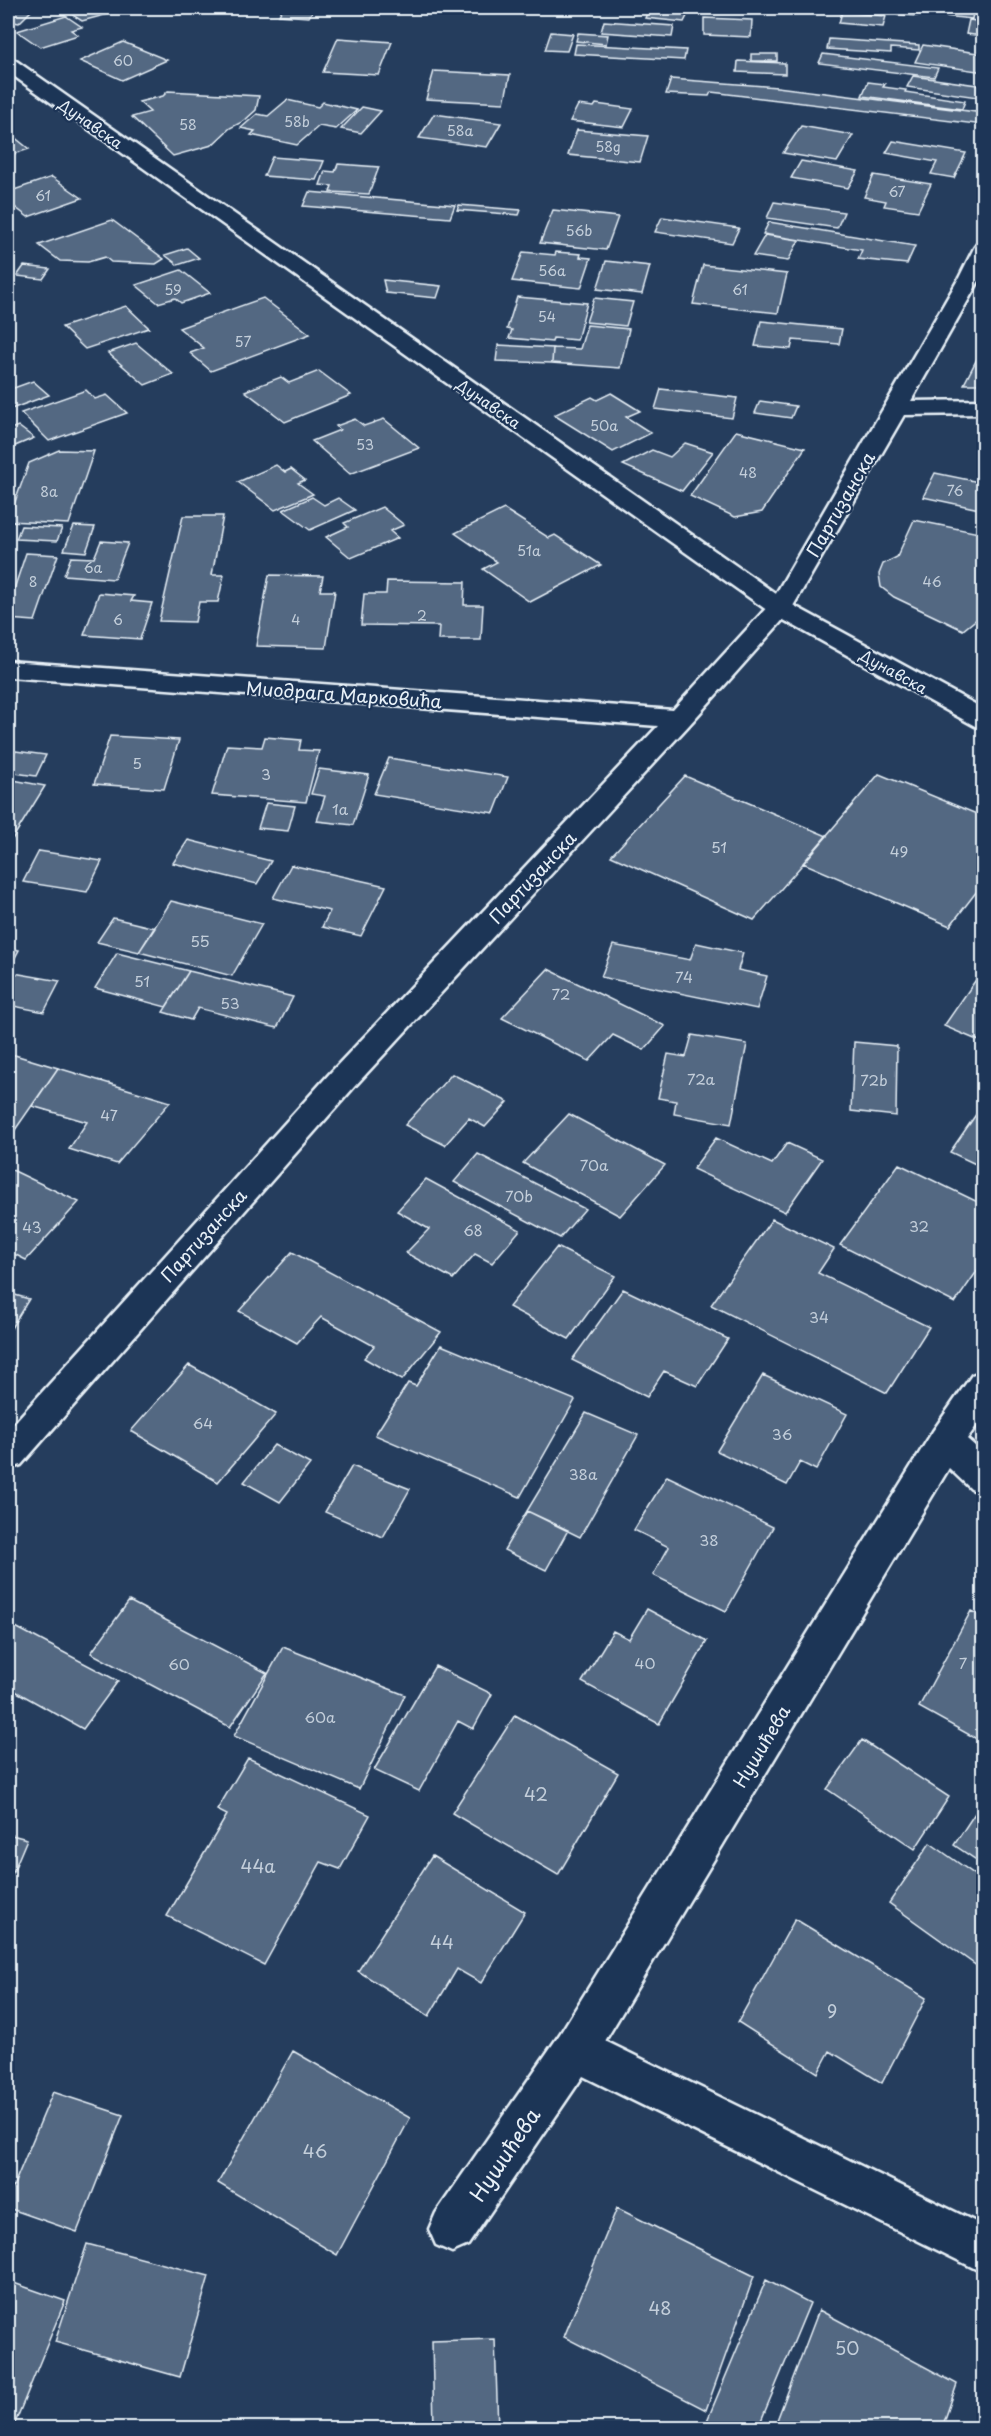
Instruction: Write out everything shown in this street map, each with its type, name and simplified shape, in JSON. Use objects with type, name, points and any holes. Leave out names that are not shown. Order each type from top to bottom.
[{"type":"street","name":"Дунавска","points":[[8,64],[780,608],[984,720]]},
{"type":"street","name":"Партизанска","points":[[8,1454],[343,1079],[680,719],[780,608],[970,278],[984,248]]},
{"type":"street","points":[[896,408],[984,407]]},
{"type":"street","name":"Миодрага Марковића","points":[[8,669],[680,719]]},
{"type":"street","name":"Нушићева","points":[[452,2229],[575,2049],[946,1442],[984,1385]]},
{"type":"street","points":[[946,1442],[984,1478]]},
{"type":"street","points":[[575,2049],[984,2250]]},
{"type":"building","points":[[16,8],[34,8],[19,23],[8,21],[8,17]]},
{"type":"building","points":[[90,8],[131,8],[82,21],[71,14]]},
{"type":"building","points":[[283,8],[314,8],[309,17],[279,15]]},
{"type":"building","points":[[470,8],[517,8],[513,14],[469,10]]},
{"type":"building","points":[[649,8],[691,8],[684,22],[645,18]]},
{"type":"building","points":[[865,8],[919,8],[917,16],[864,11]]},
{"type":"building","points":[[928,8],[974,8],[972,19],[926,14]]},
{"type":"building","points":[[842,12],[886,16],[883,27],[839,23]]},
{"type":"building","points":[[66,16],[82,27],[71,30],[78,35],[40,47],[17,31]]},
{"type":"building","points":[[704,18],[752,20],[751,37],[704,35]]},
{"type":"building","points":[[969,20],[984,22],[984,36],[966,34]]},
{"type":"building","points":[[604,21],[674,26],[672,37],[601,32]]},
{"type":"building","points":[[551,32],[573,34],[567,51],[545,50]]},
{"type":"building","points":[[578,33],[608,35],[606,44],[576,41]]},
{"type":"building","points":[[338,38],[392,42],[379,75],[323,72]]},
{"type":"building","points":[[829,39],[919,45],[919,50],[891,48],[891,53],[827,49]]},
{"type":"building","points":[[123,42],[167,60],[122,80],[80,61]]},
{"type":"building","points":[[576,44],[686,50],[684,60],[574,54]]},
{"type":"building","points":[[923,45],[984,54],[984,72],[915,62]]},
{"type":"building","points":[[751,54],[777,54],[777,61],[751,61]]},
{"type":"building","points":[[823,54],[938,68],[934,77],[819,63]]},
{"type":"building","points":[[738,61],[785,63],[785,74],[737,72]]},
{"type":"building","points":[[434,71],[510,75],[504,103],[426,99]]},
{"type":"building","points":[[913,76],[984,86],[984,98],[907,87]]},
{"type":"building","points":[[671,79],[777,87],[984,113],[984,125],[711,92],[709,96],[666,94]]},
{"type":"building","points":[[868,82],[885,84],[883,87],[906,90],[905,92],[965,101],[962,109],[862,96]]},
{"type":"building","points":[[168,91],[259,96],[256,110],[244,121],[230,128],[212,145],[173,156],[132,117],[150,112],[139,102],[163,96]]},
{"type":"building","points":[[287,100],[318,107],[323,102],[357,110],[336,129],[319,126],[297,145],[251,135],[255,131],[241,128],[257,114],[268,116]]},
{"type":"building","points":[[596,104],[633,109],[624,127],[570,121],[578,105],[594,107]]},
{"type":"building","points":[[362,107],[381,111],[361,133],[341,129]]},
{"type":"building","points":[[434,114],[501,123],[487,147],[419,138]]},
{"type":"building","points":[[801,126],[853,135],[837,162],[783,153]]},
{"type":"building","points":[[577,130],[648,136],[640,162],[568,155]]},
{"type":"building","points":[[8,132],[29,149],[8,156]]},
{"type":"building","points":[[893,141],[966,153],[954,178],[931,174],[937,162],[886,153]]},
{"type":"building","points":[[272,157],[324,161],[316,180],[264,176]]},
{"type":"building","points":[[801,161],[858,171],[848,188],[791,178]]},
{"type":"building","points":[[338,164],[379,167],[369,194],[330,192],[332,186],[320,185],[325,171],[335,172]]},
{"type":"building","points":[[874,175],[931,184],[918,211],[884,206],[886,201],[864,197]]},
{"type":"building","points":[[52,177],[82,198],[28,217],[8,202],[8,192]]},
{"type":"building","points":[[309,192],[455,205],[450,218],[303,206]]},
{"type":"building","points":[[774,202],[844,212],[837,228],[767,218]]},
{"type":"building","points":[[459,205],[521,210],[519,215],[457,210]]},
{"type":"building","points":[[553,210],[618,217],[606,250],[540,243]]},
{"type":"building","points":[[662,217],[739,228],[732,243],[655,232]]},
{"type":"building","points":[[112,220],[164,259],[156,264],[111,262],[105,257],[88,262],[60,261],[39,245]]},
{"type":"building","points":[[769,222],[915,246],[907,264],[858,259],[862,250],[763,234]]},
{"type":"building","points":[[765,235],[799,240],[788,261],[753,256]]},
{"type":"building","points":[[187,248],[199,258],[178,265],[165,255]]},
{"type":"building","points":[[523,252],[555,255],[556,252],[581,254],[580,257],[591,258],[581,288],[512,281]]},
{"type":"building","points":[[606,261],[650,266],[642,294],[597,289]]},
{"type":"building","points":[[703,265],[787,274],[778,313],[693,304]]},
{"type":"building","points":[[24,266],[50,269],[43,279],[17,276]]},
{"type":"building","points":[[181,270],[210,293],[181,303],[175,298],[158,303],[136,285]]},
{"type":"building","points":[[383,280],[441,286],[437,298],[386,293]]},
{"type":"building","points":[[517,297],[587,303],[577,340],[553,338],[552,342],[509,338],[512,330],[507,329]]},
{"type":"building","points":[[263,298],[310,334],[211,371],[190,353],[204,348],[179,328]]},
{"type":"building","points":[[594,298],[633,302],[626,326],[586,322]]},
{"type":"building","points":[[126,306],[149,328],[85,349],[62,327]]},
{"type":"building","points":[[761,321],[842,329],[839,344],[793,340],[791,349],[755,346]]},
{"type":"building","points":[[587,325],[629,329],[620,368],[552,363],[553,348],[580,349]]},
{"type":"building","points":[[136,343],[173,374],[145,385],[108,353]]},
{"type":"building","points":[[498,345],[553,348],[552,363],[496,361]]},
{"type":"building","points":[[979,355],[984,355],[984,384],[964,384]]},
{"type":"building","points":[[319,371],[351,395],[285,422],[245,391],[281,377],[289,383]]},
{"type":"building","points":[[33,381],[49,395],[11,409],[8,405],[8,390]]},
{"type":"building","points":[[661,389],[737,398],[732,418],[655,409]]},
{"type":"building","points":[[86,390],[95,399],[107,395],[127,413],[49,441],[21,413]]},
{"type":"building","points":[[611,393],[640,411],[626,417],[651,433],[613,452],[554,415],[592,397],[597,400]]},
{"type":"building","points":[[760,401],[796,406],[791,418],[755,413]]},
{"type":"building","points":[[355,419],[364,426],[384,419],[419,448],[350,474],[312,441],[340,430],[336,426]]},
{"type":"building","points":[[18,426],[34,438],[8,449],[8,430]]},
{"type":"building","points":[[736,431],[805,448],[762,512],[735,517],[690,496]]},
{"type":"building","points":[[685,443],[713,452],[682,491],[623,465],[652,450],[670,457]]},
{"type":"building","points":[[59,450],[94,451],[69,524],[8,521],[29,463]]},
{"type":"building","points":[[276,465],[285,472],[291,469],[305,480],[298,483],[313,494],[275,510],[238,482]]},
{"type":"building","points":[[935,473],[984,483],[984,510],[923,497]]},
{"type":"building","points":[[312,497],[324,505],[338,498],[355,510],[310,530],[283,510]]},
{"type":"building","points":[[382,507],[404,525],[390,531],[398,538],[351,558],[326,537],[348,527],[344,523]]},
{"type":"building","points":[[504,509],[549,538],[555,535],[601,565],[530,602],[483,569],[497,562],[455,533]]},
{"type":"building","points":[[183,516],[223,516],[212,575],[224,575],[218,602],[199,602],[195,622],[159,621]]},
{"type":"building","points":[[914,520],[984,534],[984,613],[963,630],[894,597],[881,587],[879,574],[883,564],[897,557]]},
{"type":"building","points":[[21,526],[62,528],[57,541],[16,539]]},
{"type":"building","points":[[74,526],[95,527],[86,552],[64,550]]},
{"type":"building","points":[[101,541],[128,543],[114,579],[64,575],[71,557],[94,558]]},
{"type":"building","points":[[26,553],[58,555],[35,621],[8,619],[8,607]]},
{"type":"building","points":[[269,575],[323,576],[320,591],[335,591],[326,648],[256,646]]},
{"type":"building","points":[[387,581],[465,582],[464,605],[483,605],[481,640],[438,640],[439,626],[361,625],[364,594],[386,594]]},
{"type":"building","points":[[99,593],[134,596],[131,601],[152,603],[140,639],[84,635]]},
{"type":"building","points":[[110,736],[179,740],[164,789],[94,784]]},
{"type":"building","points":[[265,737],[301,740],[299,750],[319,751],[306,802],[212,795],[227,745],[262,747]]},
{"type":"building","points":[[8,750],[46,755],[36,776],[8,772]]},
{"type":"building","points":[[389,758],[508,777],[494,813],[374,794]]},
{"type":"building","points":[[319,769],[369,775],[353,825],[317,821],[325,796],[311,794]]},
{"type":"building","points":[[879,774],[984,817],[984,882],[950,926],[803,863]]},
{"type":"building","points":[[685,776],[827,836],[754,920],[611,856]]},
{"type":"building","points":[[8,779],[45,786],[8,846]]},
{"type":"building","points":[[266,803],[295,806],[288,831],[258,828]]},
{"type":"building","points":[[188,840],[271,861],[257,884],[173,863]]},
{"type":"building","points":[[39,851],[102,861],[87,892],[23,882]]},
{"type":"building","points":[[291,865],[386,886],[361,936],[322,927],[330,911],[273,898]]},
{"type":"building","points":[[171,901],[262,924],[232,976],[139,952]]},
{"type":"building","points":[[113,918],[155,928],[139,952],[97,942]]},
{"type":"building","points":[[696,943],[743,953],[738,970],[767,976],[757,1009],[601,977],[613,945],[690,960]]},
{"type":"building","points":[[8,948],[19,950],[8,971]]},
{"type":"building","points":[[117,953],[189,971],[166,1007],[95,988]]},
{"type":"building","points":[[984,968],[984,1043],[944,1026]]},
{"type":"building","points":[[548,969],[665,1026],[644,1050],[613,1035],[589,1061],[502,1018]]},
{"type":"building","points":[[189,971],[293,997],[277,1028],[198,1008],[191,1020],[163,1012]]},
{"type":"building","points":[[8,972],[60,981],[44,1012],[8,1005]]},
{"type":"building","points":[[692,1035],[747,1044],[731,1124],[674,1114],[676,1101],[658,1098],[668,1054],[686,1057]]},
{"type":"building","points":[[854,1042],[897,1046],[896,1116],[851,1111]]},
{"type":"building","points":[[8,1053],[58,1068],[8,1140]]},
{"type":"building","points":[[58,1068],[170,1102],[117,1164],[69,1149],[87,1122],[32,1106]]},
{"type":"building","points":[[452,1074],[508,1102],[485,1127],[469,1118],[445,1145],[405,1125]]},
{"type":"building","points":[[984,1103],[984,1168],[950,1152]]},
{"type":"building","points":[[569,1114],[665,1165],[620,1216],[523,1163]]},
{"type":"building","points":[[716,1138],[772,1164],[787,1143],[822,1159],[785,1212],[693,1169]]},
{"type":"building","points":[[478,1154],[585,1209],[560,1238],[454,1182]]},
{"type":"building","points":[[899,1164],[984,1205],[984,1261],[955,1303],[840,1245]]},
{"type":"building","points":[[8,1168],[79,1202],[26,1260],[8,1251]]},
{"type":"building","points":[[426,1179],[520,1230],[492,1263],[475,1254],[453,1279],[406,1253],[429,1229],[397,1211]]},
{"type":"building","points":[[772,1219],[834,1249],[818,1273],[929,1327],[887,1393],[711,1305]]},
{"type":"building","points":[[557,1247],[615,1276],[569,1339],[509,1307]]},
{"type":"building","points":[[292,1252],[441,1332],[402,1380],[364,1358],[374,1346],[321,1317],[297,1343],[239,1311]]},
{"type":"building","points":[[623,1289],[728,1339],[697,1386],[664,1371],[647,1397],[572,1360]]},
{"type":"building","points":[[8,1293],[29,1299],[8,1333]]},
{"type":"building","points":[[441,1345],[575,1400],[520,1497],[375,1435],[408,1383],[416,1386]]},
{"type":"building","points":[[189,1365],[276,1414],[218,1482],[131,1431]]},
{"type":"building","points":[[763,1375],[847,1414],[816,1470],[800,1462],[787,1485],[717,1451]]},
{"type":"building","points":[[586,1413],[638,1435],[580,1537],[527,1511]]},
{"type":"building","points":[[274,1445],[310,1464],[280,1502],[244,1482]]},
{"type":"building","points":[[352,1466],[410,1489],[383,1537],[325,1512]]},
{"type":"building","points":[[667,1476],[773,1527],[726,1611],[653,1575],[669,1547],[634,1530]]},
{"type":"building","points":[[527,1511],[568,1530],[546,1570],[504,1550]]},
{"type":"building","points":[[129,1601],[267,1673],[230,1727],[91,1653]]},
{"type":"building","points":[[647,1609],[707,1641],[659,1724],[582,1682],[613,1631],[629,1639]]},
{"type":"building","points":[[971,1611],[984,1617],[984,1743],[919,1707]]},
{"type":"building","points":[[8,1623],[118,1681],[83,1729],[8,1687]]},
{"type":"building","points":[[283,1647],[405,1695],[359,1789],[234,1736]]},
{"type":"building","points":[[435,1666],[492,1694],[473,1729],[458,1721],[419,1791],[374,1770]]},
{"type":"building","points":[[515,1715],[618,1773],[558,1875],[452,1813]]},
{"type":"building","points":[[862,1740],[949,1797],[915,1849],[827,1789]]},
{"type":"building","points":[[248,1758],[370,1815],[340,1869],[321,1862],[264,1965],[167,1916],[227,1815],[217,1810]]},
{"type":"building","points":[[977,1810],[984,1814],[984,1865],[954,1845]]},
{"type":"building","points":[[8,1834],[27,1839],[8,1884]]},
{"type":"building","points":[[930,1843],[984,1881],[984,1971],[889,1903]]},
{"type":"building","points":[[432,1856],[525,1912],[481,1983],[457,1969],[429,2016],[358,1971]]},
{"type":"building","points":[[795,1919],[926,1998],[882,2083],[830,2051],[818,2073],[738,2022]]},
{"type":"building","points":[[293,2051],[410,2118],[337,2255],[218,2183]]},
{"type":"building","points":[[53,2092],[123,2115],[77,2232],[8,2208],[8,2199]]},
{"type":"building","points":[[617,2208],[754,2276],[706,2410],[564,2337]]},
{"type":"building","points":[[87,2244],[209,2276],[180,2377],[55,2342]]},
{"type":"building","points":[[766,2280],[810,2303],[758,2428],[704,2428]]},
{"type":"building","points":[[8,2281],[65,2301],[13,2428],[8,2428]]},
{"type":"building","points":[[819,2310],[957,2384],[942,2428],[774,2428]]},
{"type":"building","points":[[495,2339],[498,2428],[434,2428],[432,2341]]}]
